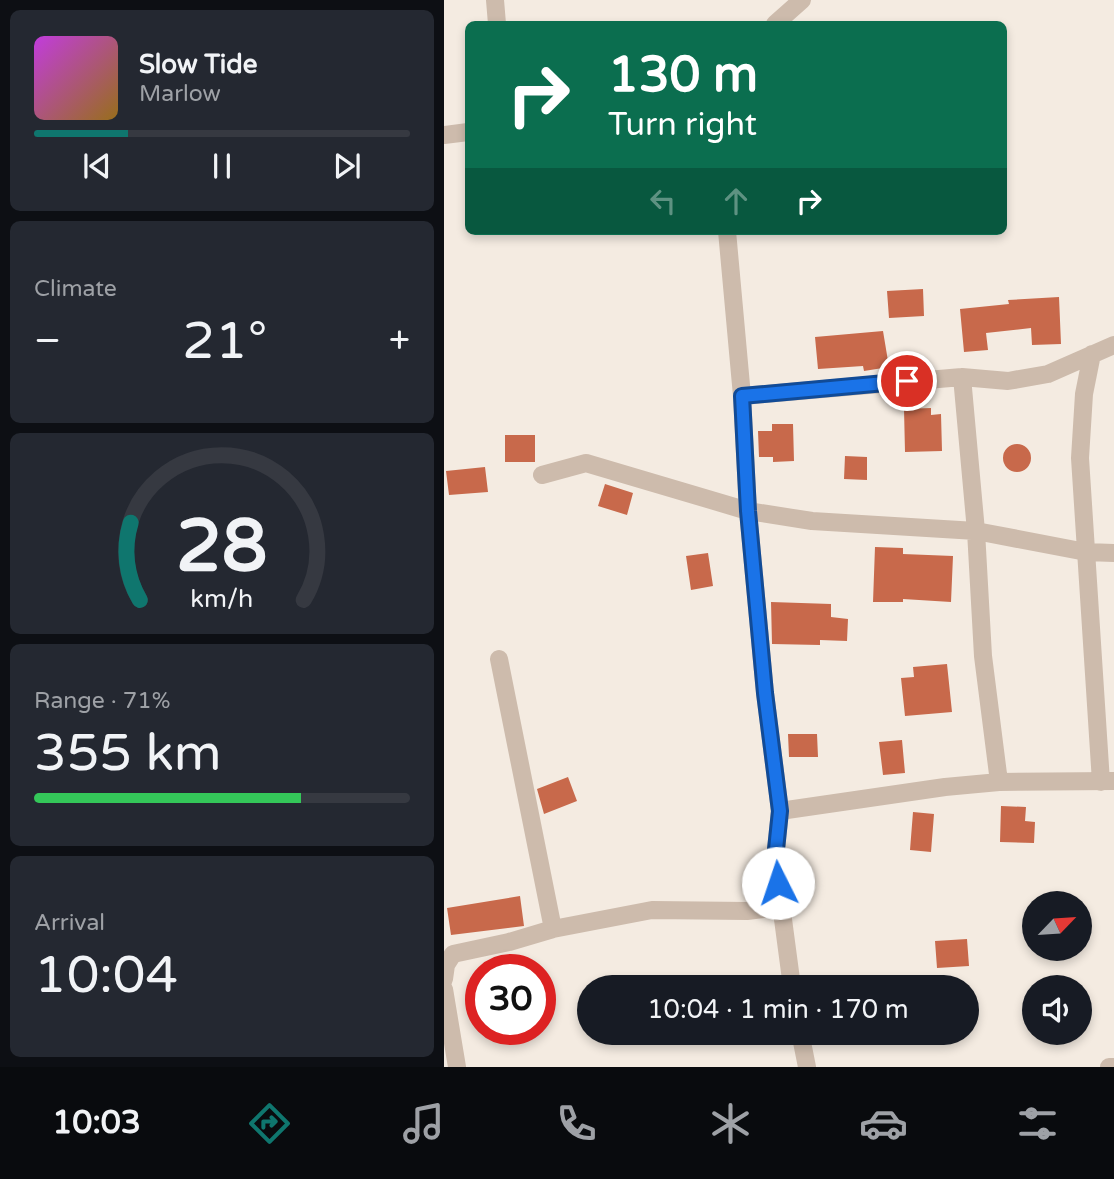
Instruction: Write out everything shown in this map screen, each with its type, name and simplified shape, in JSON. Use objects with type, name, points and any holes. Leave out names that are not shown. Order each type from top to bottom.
[{"type":"street","points":[[495,0],[497,21]]},
{"type":"street","points":[[778,21],[802,0]]},
{"type":"street","points":[[444,135],[465,132]]},
{"type":"street","points":[[727,235],[742,396],[748,511],[765,693],[780,811],[775,859],[790,975]]},
{"type":"street","points":[[742,396],[962,376],[1008,381],[1048,374],[1114,345]]},
{"type":"street","points":[[780,811],[945,787],[999,782],[1108,781],[1086,552],[1080,458],[1084,394],[1092,354]]},
{"type":"street","points":[[962,376],[976,531],[983,656],[999,782]]},
{"type":"street","points":[[542,475],[586,463],[748,511],[813,521],[976,531],[1086,552],[1114,553]]},
{"type":"street","points":[[499,659],[553,929]]},
{"type":"street","points":[[445,969],[453,954],[553,929],[652,910],[747,911],[782,907]]},
{"type":"street","points":[[444,989],[457,1067]]},
{"type":"street","points":[[803,1045],[807,1067]]},
{"type":"building","points":[[923,289],[924,316],[889,318],[887,291]]},
{"type":"building","points":[[1059,297],[1061,344],[1032,345],[1031,328],[986,333],[988,350],[964,352],[960,309],[1009,304],[1008,300]]},
{"type":"building","points":[[883,331],[889,367],[864,371],[863,366],[818,369],[815,337]]},
{"type":"building","points":[[931,408],[931,415],[941,414],[942,451],[905,452],[904,409]]},
{"type":"building","points":[[772,424],[793,424],[794,461],[773,462],[773,457],[759,457],[758,431],[772,431]]},
{"type":"building","points":[[505,435],[535,435],[535,462],[505,462]]},
{"type":"building","points":[[1017,444],[1027,448],[1031,458],[1027,468],[1017,472],[1007,468],[1003,458],[1007,448]]},
{"type":"building","points":[[845,456],[867,457],[867,480],[844,479]]},
{"type":"building","points":[[485,467],[488,492],[449,495],[446,471]]},
{"type":"building","points":[[605,484],[633,493],[627,515],[598,506]]},
{"type":"building","points":[[875,547],[903,548],[903,554],[953,556],[951,602],[903,599],[903,602],[873,602]]},
{"type":"building","points":[[708,553],[713,586],[691,590],[686,556]]},
{"type":"building","points":[[771,602],[831,604],[831,617],[848,619],[847,641],[820,640],[820,645],[772,644]]},
{"type":"building","points":[[947,664],[952,712],[905,716],[901,678],[914,677],[913,667]]},
{"type":"building","points":[[788,734],[817,734],[818,757],[789,757]]},
{"type":"building","points":[[902,740],[905,773],[883,775],[879,742]]},
{"type":"building","points":[[568,777],[577,801],[544,814],[537,789]]},
{"type":"building","points":[[1001,806],[1026,807],[1025,821],[1035,822],[1034,843],[1000,842]]},
{"type":"building","points":[[913,812],[934,814],[931,852],[910,850]]},
{"type":"building","points":[[520,896],[524,926],[451,935],[447,908]]},
{"type":"building","points":[[967,939],[969,966],[937,968],[935,941]]},
{"type":"route","points":[[778,883],[775,859],[780,811],[765,693],[748,511],[742,396],[907,381]]}]
